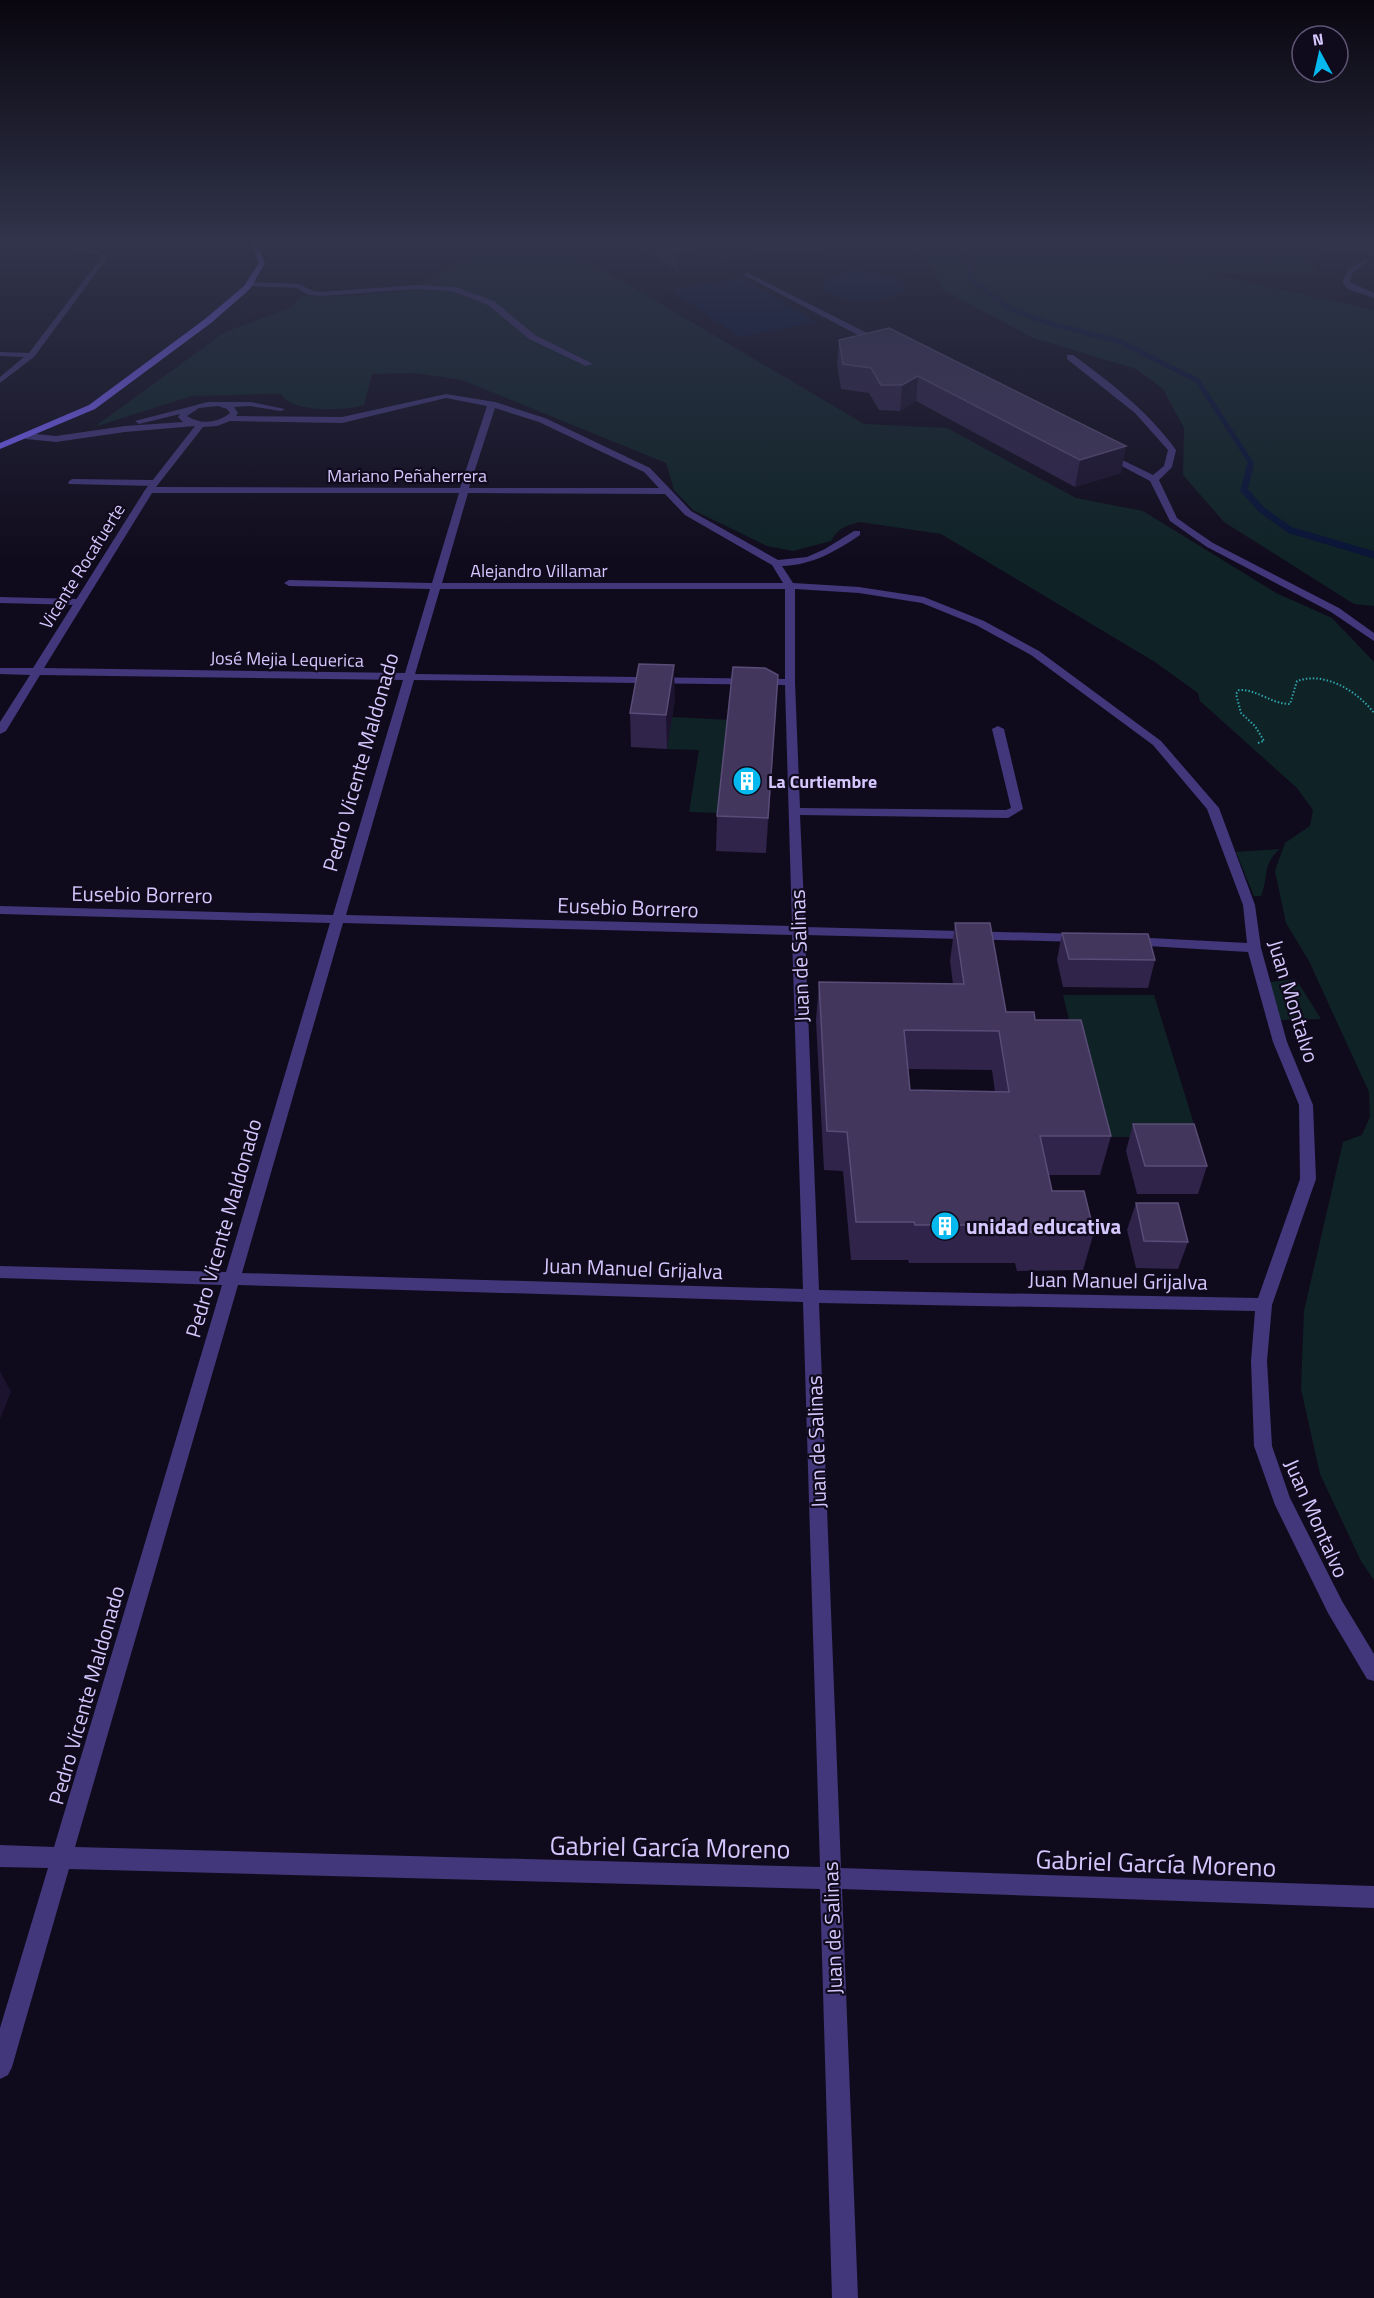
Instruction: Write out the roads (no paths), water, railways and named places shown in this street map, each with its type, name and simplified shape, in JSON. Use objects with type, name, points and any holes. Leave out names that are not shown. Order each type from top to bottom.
[{"type":"street","points":[[0,381],[36,348]]},
{"type":"street","points":[[0,446],[92,407],[171,348]]},
{"type":"street","points":[[556,348],[589,364]]},
{"type":"street","points":[[0,354],[31,355]]},
{"type":"street","points":[[1070,357],[1130,401],[1159,430],[1172,450],[1168,467],[1154,479]]},
{"type":"street","points":[[26,436],[56,440],[107,432],[221,422],[230,418],[257,416],[325,421],[358,418],[422,400],[446,396],[492,404],[542,420],[647,470],[688,513],[776,563],[790,586]]},
{"type":"street","points":[[107,432],[210,404],[250,404],[302,412],[374,413]]},
{"type":"street","name":"Pedro Vicente Maldonado","points":[[0,2067],[483,426],[492,404]]},
{"type":"street","points":[[225,405],[233,410],[234,413],[230,418]]},
{"type":"street","points":[[190,409],[182,417],[198,424]]},
{"type":"street","name":"Vicente Rocafuerte","points":[[0,731],[152,486],[198,424]]},
{"type":"street","points":[[1099,453],[1154,479],[1173,519],[1210,545],[1335,610],[1374,638]]},
{"type":"street","name":"Mariano Peñaherrera","points":[[72,482],[152,486],[464,492],[665,491]]},
{"type":"street","points":[[776,563],[791,563],[824,556],[857,533]]},
{"type":"street","name":"Alejandro Villamar","points":[[289,583],[436,586],[790,586]]},
{"type":"street","name":"Juan de Salinas","points":[[790,586],[794,811],[845,2298]]},
{"type":"street","name":"Juan Montalvo","points":[[790,586],[859,590],[924,600],[980,623],[1035,653],[1157,743],[1213,808],[1248,905],[1254,948],[1280,1042],[1306,1105],[1308,1179],[1264,1305],[1259,1361],[1263,1446],[1281,1499],[1335,1607],[1374,1672]]},
{"type":"street","points":[[0,600],[80,602]]},
{"type":"street","name":"José Mejia Lequerica","points":[[0,671],[790,682]]},
{"type":"street","points":[[794,811],[1008,814],[1017,809],[998,729]]},
{"type":"street","name":"Eusebio Borrero","points":[[0,910],[1094,939]]},
{"type":"street","points":[[1117,940],[1254,948]]},
{"type":"street","name":"Juan Manuel Grijalva","points":[[0,1272],[811,1296],[1264,1305]]},
{"type":"street","name":"Gabriel García Moreno","points":[[0,1856],[831,1878],[1374,1898]]},
{"type":"waterway","points":[[1133,348],[1198,381],[1251,463],[1250,467]]},
{"type":"waterway","points":[[1250,466],[1244,490],[1262,510],[1290,530],[1374,555]]},
{"type":"place","name":"La Curtiembre","points":[[747,781]]},
{"type":"place","name":"unidad educativa","points":[[945,1226]]}]
